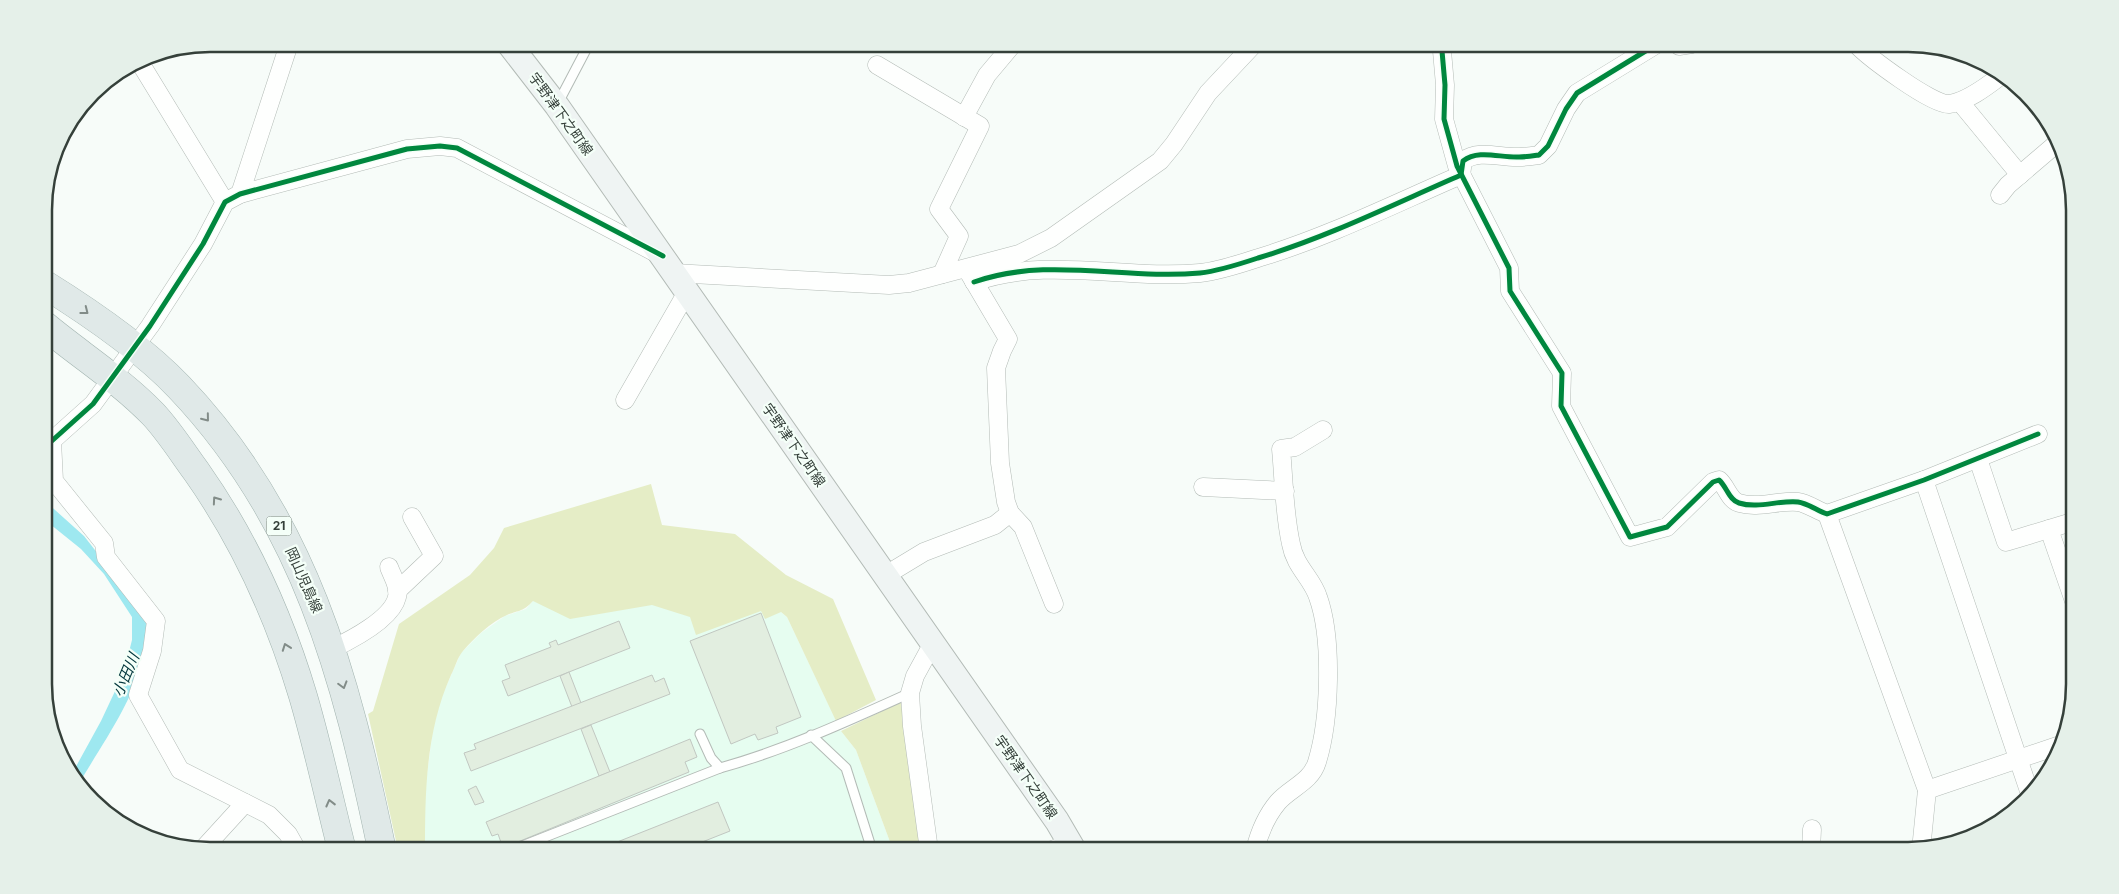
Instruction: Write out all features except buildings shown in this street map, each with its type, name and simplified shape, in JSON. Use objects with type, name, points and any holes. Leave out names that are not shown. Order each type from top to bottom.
[{"type":"main road","name":"宇野津下之町線","points":[[515,52],[557,106],[1058,821],[1063,842]]},
{"type":"main road","name":"岡山児島線","points":[[53,289],[73,302],[161,369],[197,407],[225,441],[258,488],[310,590],[332,649],[352,718],[380,842]]},
{"type":"main road","points":[[53,332],[134,394],[171,436],[221,507],[270,605],[302,696],[340,842]]},
{"type":"street","points":[[53,440],[93,404],[134,347],[232,198],[286,52]]},
{"type":"street","points":[[964,117],[987,74],[1006,52]]},
{"type":"street","points":[[970,275],[1051,238],[1160,161],[1208,94],[1247,52]]},
{"type":"street","points":[[1442,52],[1445,85],[1444,119],[1456,166],[1509,268],[1510,291],[1562,373],[1561,406],[1630,537],[1667,527],[1713,482],[1719,480],[1724,484],[1730,496],[1738,503],[1799,502],[1827,514],[1924,480],[2038,434]]},
{"type":"street","points":[[1461,175],[1463,161],[1470,156],[1485,154],[1518,157],[1539,155],[1548,146],[1566,108],[1577,93],[1644,52]]},
{"type":"street","points":[[1864,52],[1929,97],[1946,104],[1960,102],[1996,79]]},
{"type":"street","points":[[877,64],[980,126],[938,209],[959,236],[942,274]]},
{"type":"street","points":[[144,68],[232,198]]},
{"type":"street","points":[[1960,102],[2020,174]]},
{"type":"street","points":[[232,198],[407,149],[440,146],[457,148],[668,264],[889,285],[942,274],[1003,274],[1052,270],[1161,274],[1210,271],[1300,246],[1461,175]]},
{"type":"street","points":[[2000,195],[2008,184],[2052,147]]},
{"type":"street","points":[[970,275],[1008,339],[996,368],[1000,463],[1006,502],[1010,513],[1023,527],[1054,604]]},
{"type":"street","points":[[625,400],[688,292]]},
{"type":"street","points":[[1258,841],[1262,830],[1278,802],[1310,776],[1317,763],[1326,711],[1328,650],[1326,625],[1318,595],[1298,565],[1290,544],[1281,449],[1295,447],[1323,430]]},
{"type":"street","points":[[1978,459],[2006,542],[2066,524]]},
{"type":"street","points":[[52,471],[54,481],[104,543],[106,557],[156,621],[152,651],[138,695],[180,770],[269,815],[288,834],[292,842]]},
{"type":"street","points":[[1924,480],[2028,787]]},
{"type":"street","points":[[1203,487],[1285,491]]},
{"type":"street","points":[[886,575],[924,552],[995,524],[1010,513]]},
{"type":"street","points":[[1827,514],[1926,790],[1922,841]]},
{"type":"street","points":[[397,591],[434,556],[412,517]]},
{"type":"street","points":[[2049,529],[2066,578]]},
{"type":"street","points":[[332,649],[354,639],[381,620],[398,596],[396,583],[388,567]]},
{"type":"street","points":[[928,842],[912,726],[910,693],[915,676],[932,643]]},
{"type":"street","points":[[1926,790],[2052,748]]},
{"type":"street","points":[[209,842],[245,803]]},
{"type":"street","points":[[1811,841],[1812,829]]},
{"type":"lane","points":[[557,106],[585,52]]},
{"type":"lane","points":[[533,842],[720,768],[744,761],[838,725],[910,693]]},
{"type":"lane","points":[[700,734],[711,758],[720,768]]},
{"type":"lane","points":[[811,735],[846,768],[870,842]]},
{"type":"shaded area","points":[[563,592],[781,612],[787,617],[841,731],[856,750],[890,842],[425,842],[425,789],[433,729],[441,698],[461,653],[481,633],[505,616],[526,609],[533,601]]},
{"type":"green space","points":[[651,484],[662,525],[735,534],[786,575],[833,599],[876,700],[836,721],[787,617],[781,612],[765,619],[761,611],[696,635],[690,617],[652,605],[570,619],[533,601],[524,609],[507,615],[489,626],[472,641],[459,657],[443,696],[432,739],[427,783],[425,842],[396,842],[368,714],[373,711],[399,624],[470,575],[494,548],[504,528]]},
{"type":"green space","points":[[901,702],[920,842],[890,842],[856,750],[841,731]]},
{"type":"water","name":"小田川","points":[[52,508],[84,536],[147,621],[146,642],[140,672],[116,722],[83,776],[76,766],[101,721],[124,672],[132,640],[132,617],[104,574],[81,549],[52,526]]},
{"type":"cycle path","points":[[1442,52],[1445,85],[1444,119],[1457,166],[1509,268],[1510,291],[1562,373],[1561,406],[1630,537],[1667,527],[1713,482],[1719,480],[1730,496],[1739,503],[1761,505],[1798,502],[1827,514],[1924,480],[2038,434]]},
{"type":"cycle path","points":[[974,282],[1002,274],[1030,271],[1086,270],[1143,274],[1200,273],[1215,271],[1284,250],[1361,220],[1461,175],[1463,161],[1469,157],[1476,155],[1512,157],[1539,155],[1548,146],[1566,109],[1577,93],[1644,52]]},
{"type":"cycle path","points":[[53,440],[93,404],[150,326],[203,244],[225,202],[240,194],[407,149],[440,146],[457,148],[663,256]]}]
